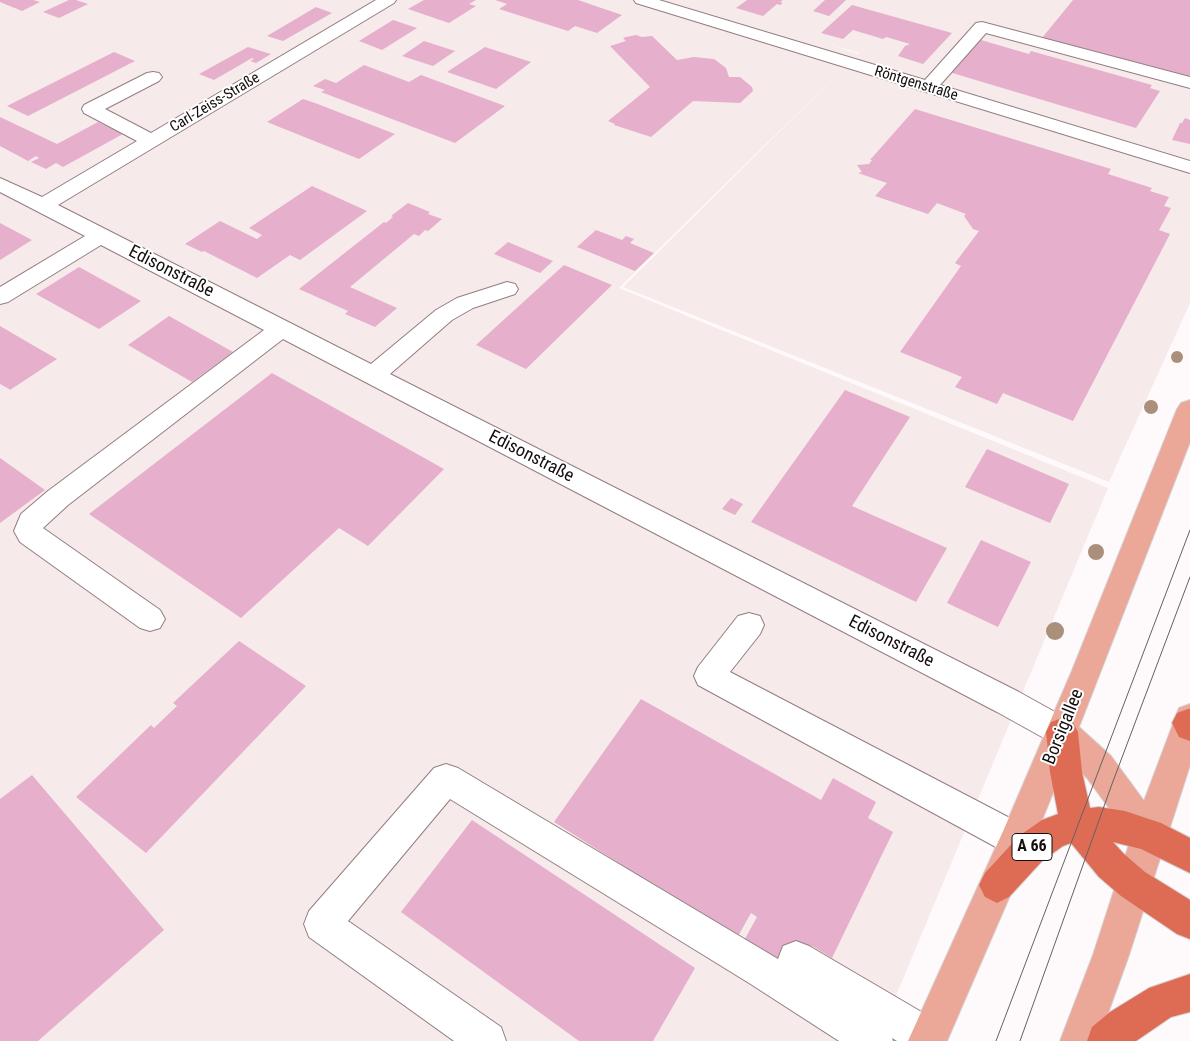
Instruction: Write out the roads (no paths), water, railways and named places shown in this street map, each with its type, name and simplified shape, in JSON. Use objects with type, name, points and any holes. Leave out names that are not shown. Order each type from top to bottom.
[{"type":"highway","points":[[1062,732],[1066,772],[1077,825],[1111,865],[1133,884],[1190,921]]},
{"type":"highway","name":"A 66","points":[[997,885],[1031,848],[1054,832],[1077,825],[1100,823],[1125,827],[1149,835],[1190,856]]},
{"type":"highway","points":[[1106,1041],[1124,1026],[1162,1002],[1190,993]]},
{"type":"main road","name":"Borsigallee","points":[[927,1040],[1017,840],[1062,732],[1190,409]]},
{"type":"main road","points":[[1079,1041],[1111,954],[1149,835],[1189,723]]},
{"type":"main road","points":[[1062,732],[1098,767],[1149,835]]},
{"type":"street","name":"Carl-Zeiss-Straße","points":[[42,206],[388,0]]},
{"type":"street","name":"Röntgenstraße","points":[[642,0],[1190,166]]},
{"type":"street","points":[[928,88],[982,27],[1190,83]]},
{"type":"street","points":[[151,141],[91,109],[153,77]]},
{"type":"street","name":"Edisonstraße","points":[[0,184],[1008,702],[1062,732]]},
{"type":"street","points":[[0,297],[100,236]]},
{"type":"street","points":[[372,376],[444,315],[465,303],[507,289]]},
{"type":"street","points":[[150,619],[30,534],[28,531],[31,522],[58,498],[281,329]]},
{"type":"street","points":[[749,624],[709,676],[1017,840]]},
{"type":"street","points":[[487,1041],[322,924],[446,779],[754,965],[874,1041]]},
{"type":"street","points":[[796,959],[927,1040]]},
{"type":"tram line","points":[[996,1041],[1190,530]]},
{"type":"tram line","points":[[1020,1041],[1112,784],[1190,577]]}]
